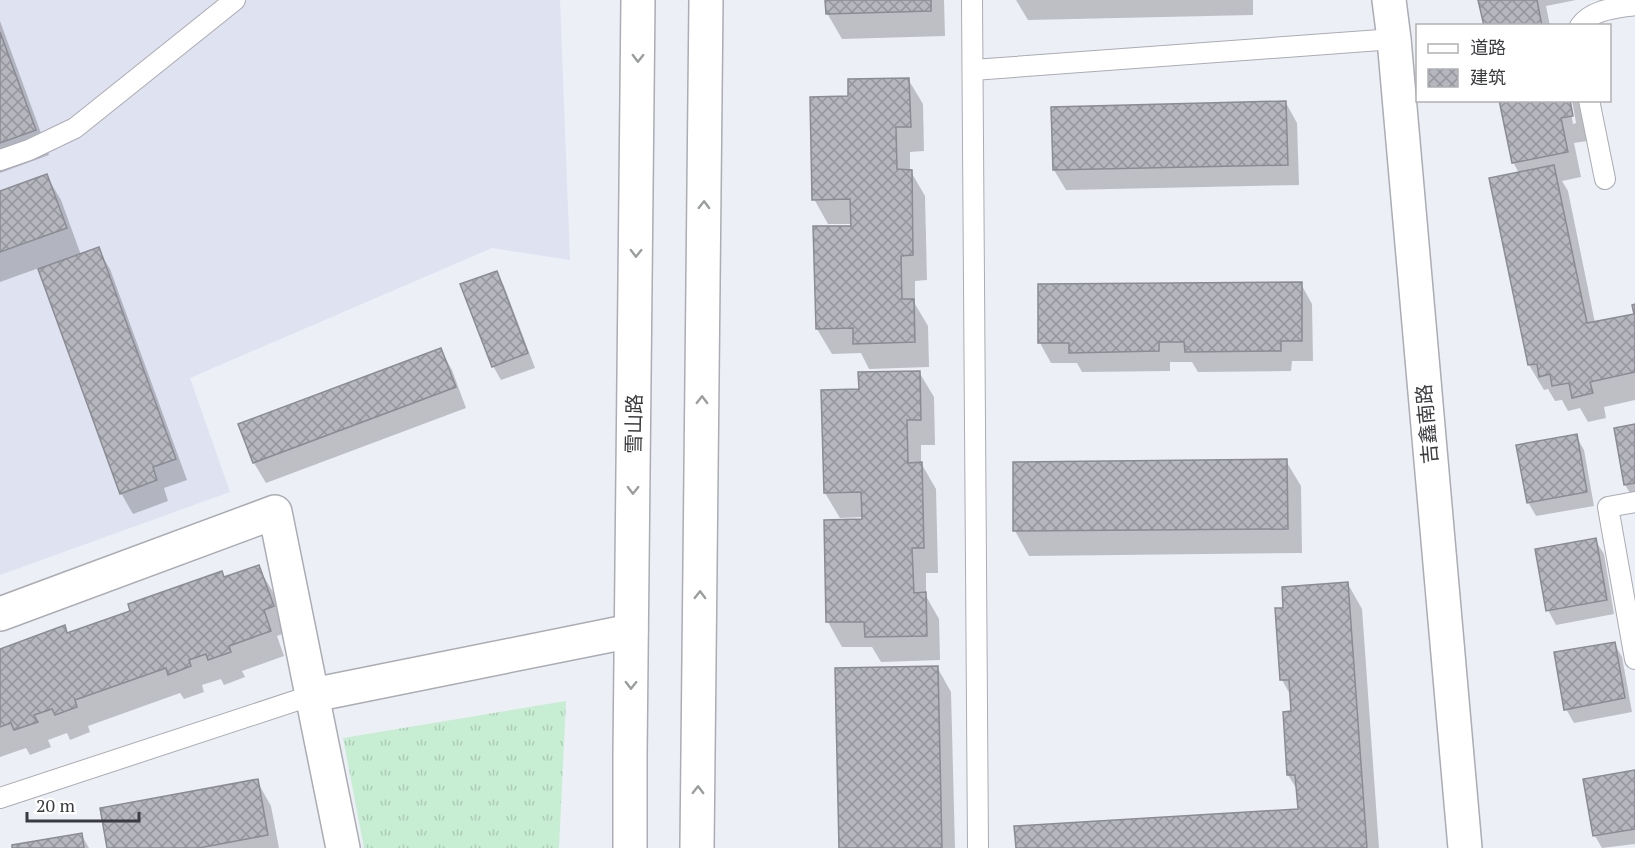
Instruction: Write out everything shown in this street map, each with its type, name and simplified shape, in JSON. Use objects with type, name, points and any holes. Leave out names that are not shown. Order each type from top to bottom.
[{"type":"street","name":"雪山路","points":[[630,848],[638,0]]},
{"type":"street","points":[[697,848],[706,0]]},
{"type":"street","name":"吉鑫南路","points":[[1389,0],[1465,848]]},
{"type":"street","points":[[0,614],[274,512],[343,848]]},
{"type":"street","points":[[313,695],[631,631]]},
{"type":"lane","points":[[0,160],[29,150],[75,128],[235,0]]},
{"type":"lane","points":[[972,0],[978,848]]},
{"type":"lane","points":[[1582,24],[1596,12],[1635,5]]},
{"type":"lane","points":[[973,70],[1394,39]]},
{"type":"lane","points":[[1589,102],[1605,179]]},
{"type":"lane","points":[[1635,502],[1608,507],[1635,659]]},
{"type":"lane","points":[[0,798],[313,695]]},
{"type":"shaded area","points":[[0,0],[560,0],[570,260],[492,248],[190,378],[230,492],[0,575]]},
{"type":"green space","points":[[566,701],[559,848],[364,848],[343,738]]},
{"type":"building","points":[[825,0],[931,0],[931,11],[826,14]]},
{"type":"building","points":[[1478,0],[1537,0],[1542,24],[1484,24]]},
{"type":"building","points":[[0,32],[36,130],[0,143]]},
{"type":"building","points":[[909,78],[911,127],[896,127],[897,169],[912,170],[913,255],[901,256],[902,299],[914,299],[915,342],[853,344],[853,328],[816,329],[813,226],[851,226],[850,199],[812,200],[810,97],[848,96],[848,79]]},
{"type":"building","points":[[1286,101],[1288,165],[1053,170],[1051,107]]},
{"type":"building","points":[[1499,102],[1570,102],[1573,116],[1561,118],[1568,152],[1512,163]]},
{"type":"building","points":[[1554,165],[1587,323],[1634,314],[1632,305],[1635,304],[1635,372],[1590,382],[1593,393],[1572,398],[1569,383],[1552,386],[1550,374],[1539,377],[1537,364],[1528,365],[1489,178]]},
{"type":"building","points":[[47,174],[67,228],[0,252],[0,191]]},
{"type":"building","points":[[99,247],[176,459],[153,467],[157,480],[120,494],[38,269]]},
{"type":"building","points":[[497,271],[528,353],[492,367],[460,284]]},
{"type":"building","points":[[1302,282],[1302,341],[1281,341],[1281,351],[1185,352],[1184,342],[1159,342],[1159,351],[1069,353],[1069,343],[1038,343],[1038,284]]},
{"type":"building","points":[[441,348],[456,387],[253,463],[238,424]]},
{"type":"building","points":[[920,371],[921,420],[907,420],[908,463],[922,462],[924,548],[912,548],[914,593],[926,592],[927,636],[865,637],[864,622],[826,622],[824,520],[862,519],[861,492],[824,493],[821,390],[859,389],[858,372]]},
{"type":"building","points":[[1635,424],[1635,483],[1624,485],[1614,428]]},
{"type":"building","points":[[1577,434],[1587,492],[1527,503],[1516,445]]},
{"type":"building","points":[[1287,459],[1288,529],[1013,531],[1013,462]]},
{"type":"building","points":[[1596,538],[1607,600],[1546,611],[1535,549]]},
{"type":"building","points":[[259,565],[274,606],[264,610],[271,631],[229,646],[231,652],[208,660],[206,654],[189,660],[191,666],[168,675],[166,668],[75,700],[77,707],[55,715],[52,709],[34,715],[38,722],[14,730],[11,723],[0,727],[0,649],[65,625],[67,633],[130,611],[128,604],[222,571],[224,577]]},
{"type":"building","points":[[1348,582],[1367,848],[1016,848],[1014,826],[1298,809],[1295,775],[1287,775],[1283,712],[1291,711],[1289,680],[1280,680],[1275,608],[1283,608],[1282,587]]},
{"type":"building","points":[[1615,642],[1625,698],[1564,710],[1554,652]]},
{"type":"building","points":[[938,666],[942,848],[839,848],[835,668]]},
{"type":"building","points":[[1635,770],[1635,829],[1593,836],[1583,779]]},
{"type":"building","points":[[258,779],[268,835],[199,848],[107,848],[100,808]]},
{"type":"building","points":[[82,833],[84,848],[12,848],[12,845]]}]
